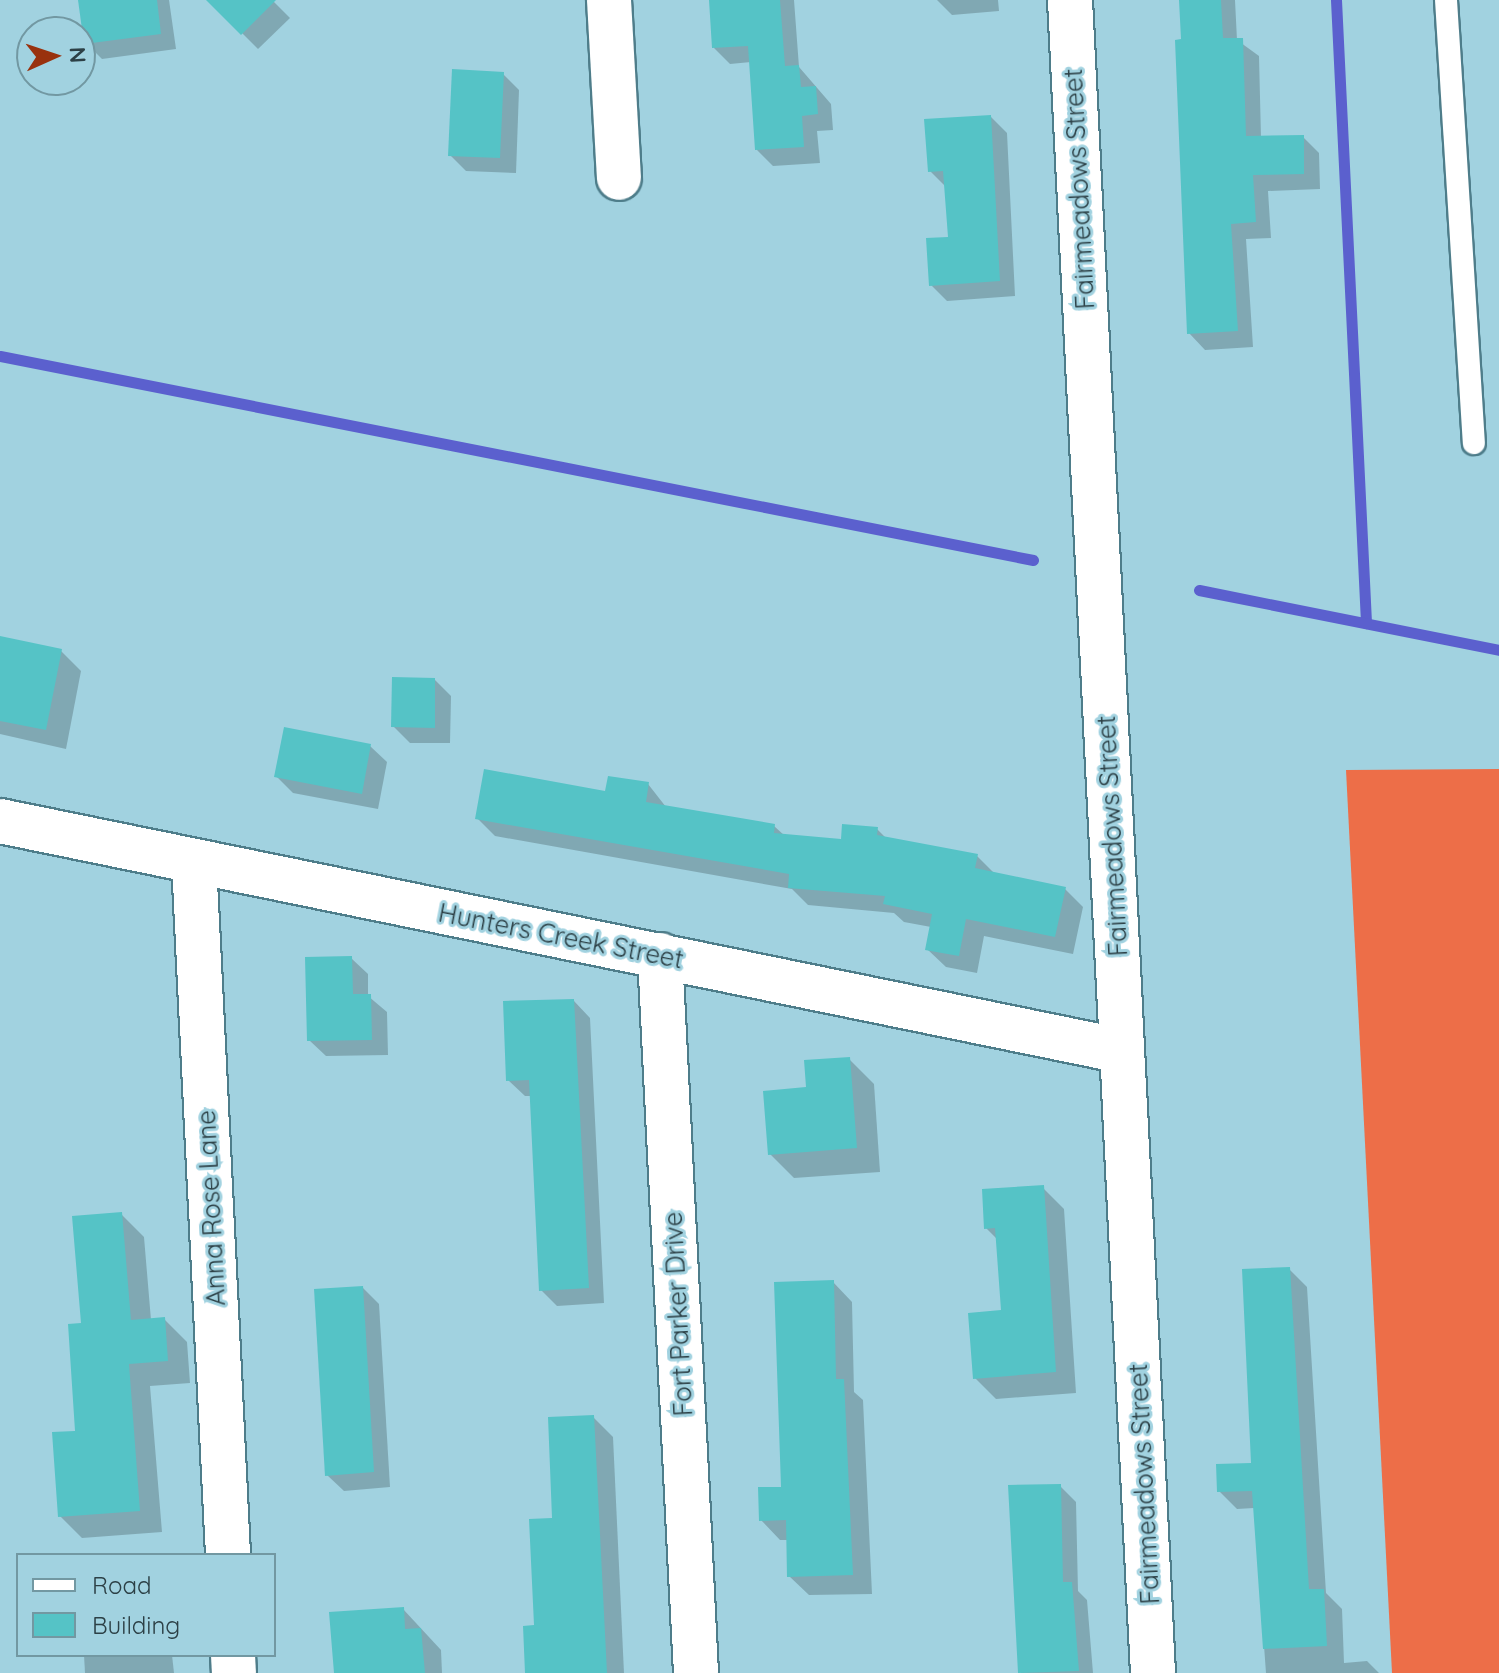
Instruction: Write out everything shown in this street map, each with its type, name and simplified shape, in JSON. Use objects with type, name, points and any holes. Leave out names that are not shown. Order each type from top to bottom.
[{"type":"street","points":[[609,0],[619,178]]},
{"type":"street","name":"Fairmeadows Street","points":[[1070,0],[1153,1673]]},
{"type":"street","name":"Hunters Creek Street","points":[[0,821],[1122,1051]]},
{"type":"street","name":"Anna Rose Lane","points":[[194,862],[228,1553]]},
{"type":"street","name":"Fort Parker Drive","points":[[660,955],[696,1673]]},
{"type":"lane","points":[[1446,0],[1474,443]]},
{"type":"shaded area","points":[[1499,769],[1499,1673],[1392,1673],[1346,770]]},
{"type":"building","points":[[78,0],[157,0],[161,34],[96,42],[96,16],[80,16]]},
{"type":"building","points":[[206,0],[276,0],[241,35]]},
{"type":"building","points":[[709,0],[780,0],[785,66],[799,65],[801,87],[816,86],[818,114],[802,116],[804,147],[755,150],[748,46],[712,48]]},
{"type":"building","points":[[1179,0],[1221,0],[1223,38],[1243,38],[1246,136],[1304,135],[1304,174],[1253,175],[1256,222],[1231,224],[1238,331],[1187,334],[1175,40],[1181,39]]},
{"type":"building","points":[[452,69],[504,72],[500,158],[448,156]]},
{"type":"building","points":[[991,115],[1000,281],[929,286],[926,238],[948,237],[943,171],[928,172],[924,119]]},
{"type":"building","points":[[0,636],[62,649],[46,730],[0,721]]},
{"type":"building","points":[[392,677],[435,678],[435,728],[391,727]]},
{"type":"building","points":[[284,727],[371,744],[362,794],[274,777]]},
{"type":"building","points":[[484,769],[605,791],[608,776],[649,782],[646,802],[775,824],[774,833],[841,839],[842,824],[878,827],[877,835],[978,854],[975,868],[1066,887],[1055,937],[966,919],[959,956],[925,950],[932,914],[883,904],[885,896],[788,888],[789,874],[475,819]]},
{"type":"building","points":[[352,956],[353,994],[371,994],[372,1040],[307,1041],[305,957]]},
{"type":"building","points":[[574,999],[589,1288],[539,1291],[529,1080],[506,1081],[503,1001]]},
{"type":"building","points":[[850,1057],[857,1148],[768,1155],[763,1091],[806,1087],[804,1060]]},
{"type":"building","points":[[1044,1185],[1056,1372],[973,1379],[968,1313],[1001,1310],[995,1228],[984,1229],[982,1189]]},
{"type":"building","points":[[122,1212],[131,1320],[165,1317],[168,1361],[129,1364],[140,1511],[58,1517],[52,1432],[75,1431],[68,1324],[81,1323],[72,1216]]},
{"type":"building","points":[[1290,1267],[1309,1589],[1324,1589],[1327,1646],[1263,1649],[1252,1491],[1217,1492],[1216,1464],[1251,1463],[1242,1269]]},
{"type":"building","points":[[834,1280],[836,1379],[844,1379],[853,1575],[787,1577],[786,1520],[759,1521],[758,1487],[781,1487],[774,1282]]},
{"type":"building","points":[[363,1286],[374,1472],[325,1476],[314,1289]]},
{"type":"building","points":[[594,1415],[607,1673],[525,1673],[523,1626],[534,1625],[529,1519],[552,1518],[548,1417]]},
{"type":"building","points":[[1061,1484],[1063,1582],[1072,1582],[1079,1671],[1018,1673],[1008,1485]]},
{"type":"building","points":[[404,1607],[405,1629],[421,1628],[425,1673],[334,1673],[329,1612]]},
{"type":"waterway","points":[[1336,0],[1366,623]]},
{"type":"waterway","points":[[0,356],[1033,560]]},
{"type":"waterway","points":[[1199,590],[1499,650]]}]
